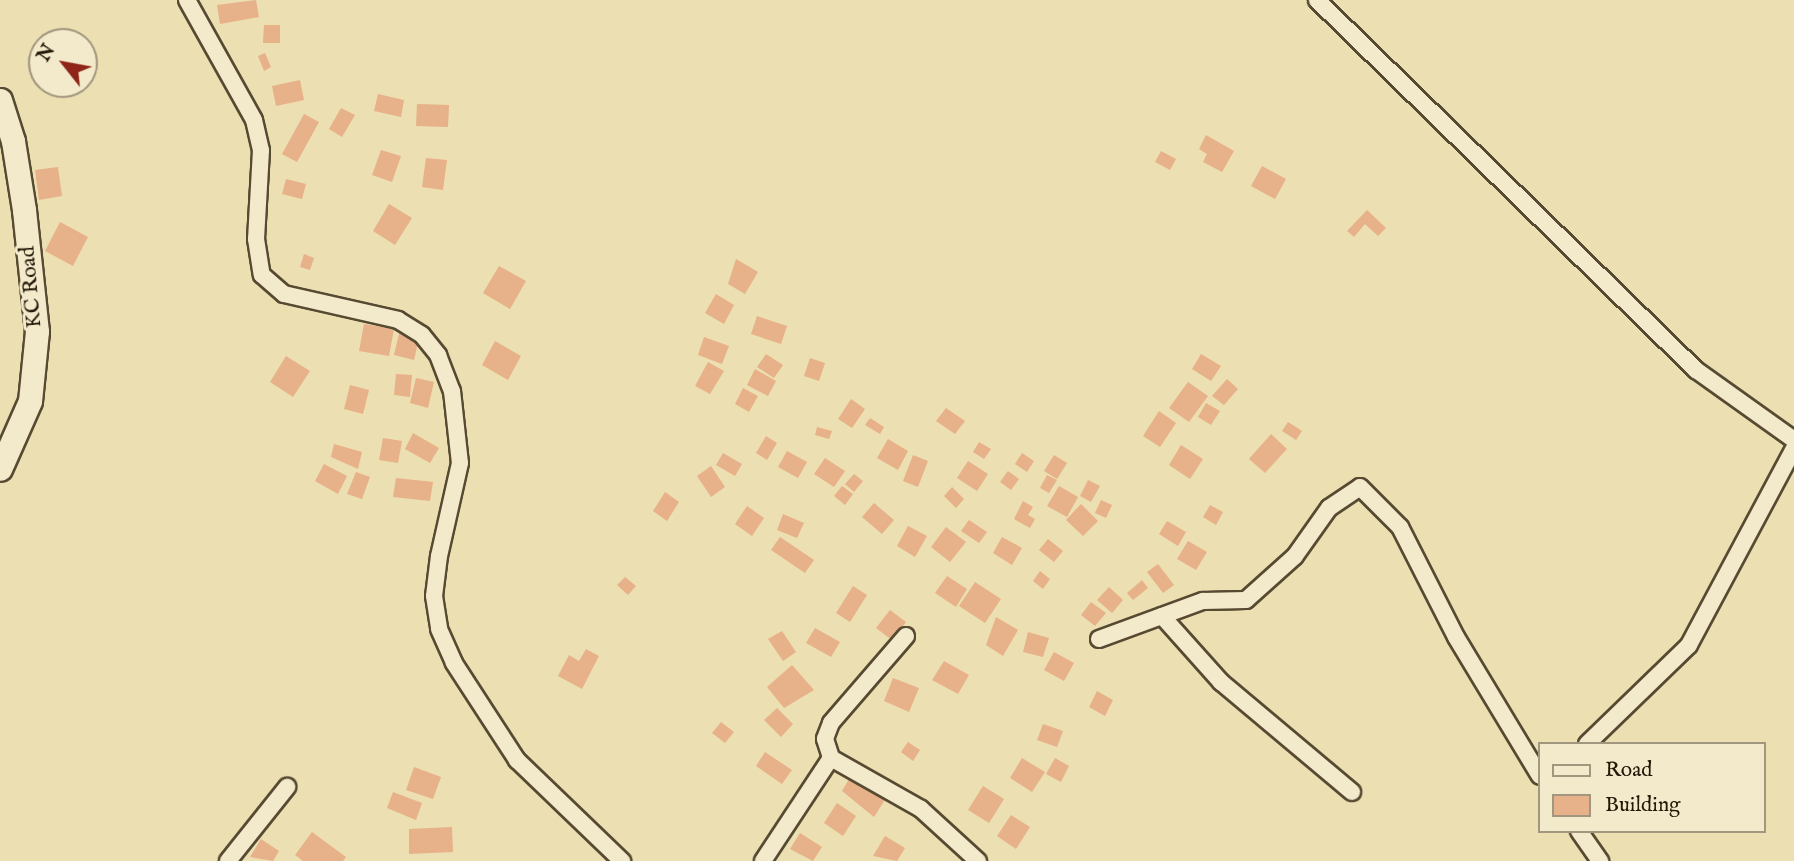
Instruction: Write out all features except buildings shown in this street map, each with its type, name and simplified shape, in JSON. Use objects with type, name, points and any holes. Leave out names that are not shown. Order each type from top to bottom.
[{"type":"main road","name":"KC Road","points":[[0,100],[13,141],[24,210],[37,331],[30,401],[0,469]]},
{"type":"street","points":[[187,0],[254,120],[261,150],[256,239],[262,275],[284,294],[398,320],[422,335],[438,355],[452,391],[460,463],[439,556],[434,596],[439,629],[454,663],[517,760],[622,861]]},
{"type":"street","points":[[1317,0],[1696,370],[1794,440]]},
{"type":"street","points":[[1589,742],[1689,645],[1794,447]]},
{"type":"street","points":[[1099,639],[1151,616],[1161,616],[1203,601],[1246,600],[1295,556],[1329,508],[1360,487],[1400,527],[1456,637],[1538,773]]},
{"type":"street","points":[[1161,616],[1221,682],[1352,792]]},
{"type":"street","points":[[906,636],[831,723],[825,739],[831,758],[920,809],[978,861]]},
{"type":"street","points":[[763,861],[831,758]]},
{"type":"street","points":[[228,861],[287,788]]},
{"type":"street","points":[[1580,833],[1600,861]]}]
